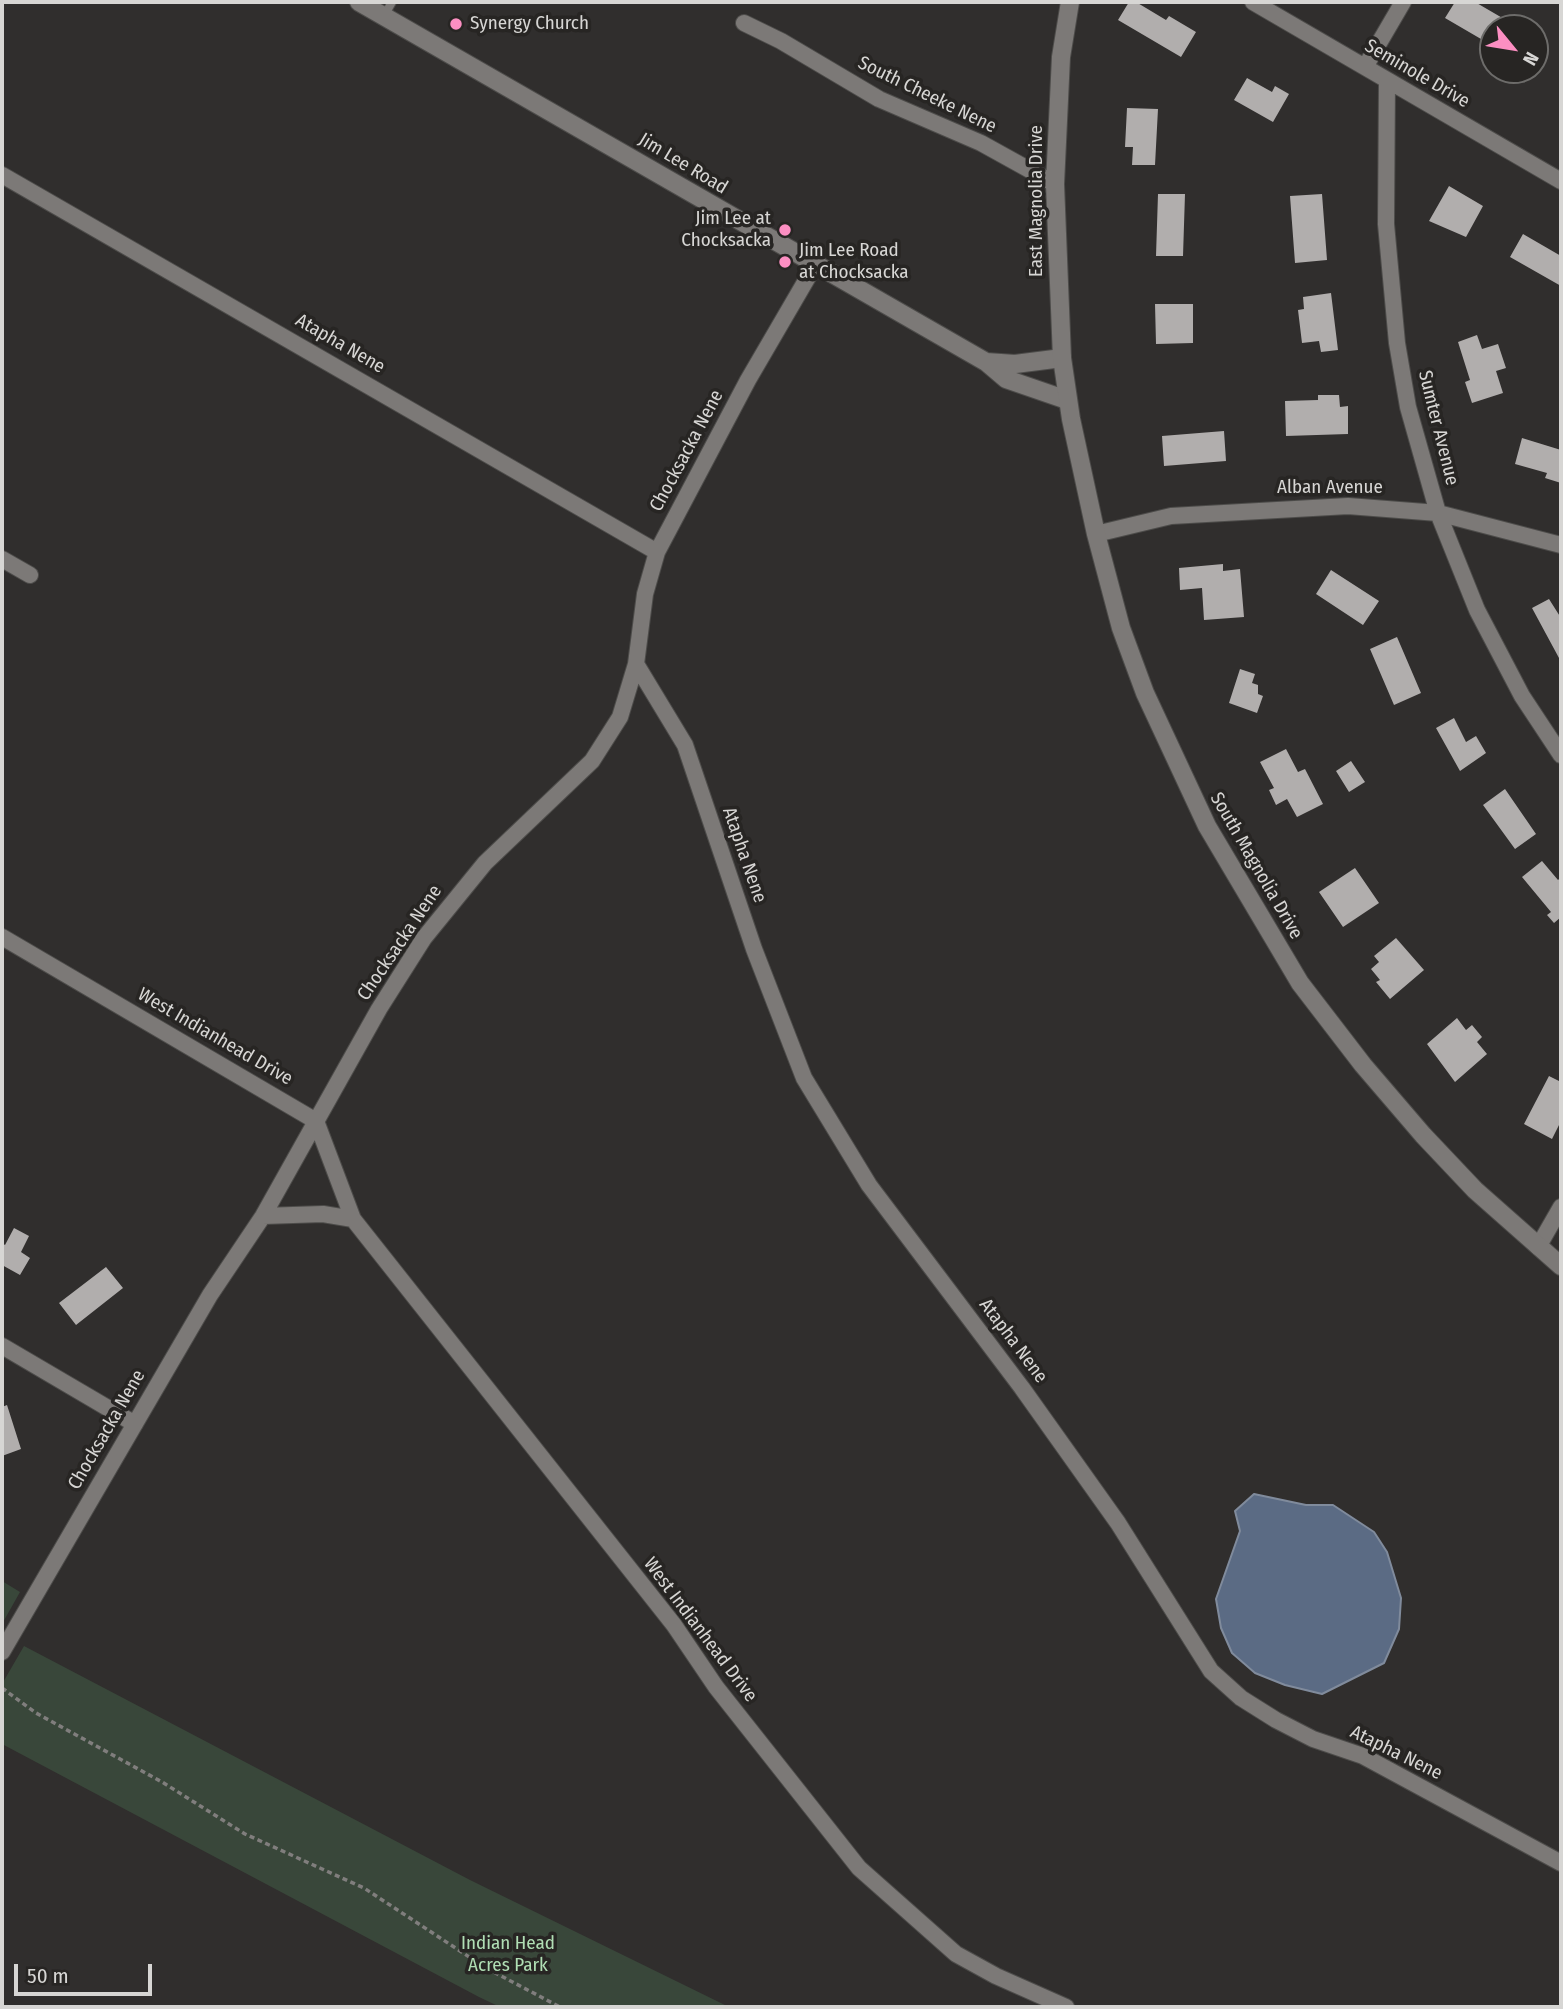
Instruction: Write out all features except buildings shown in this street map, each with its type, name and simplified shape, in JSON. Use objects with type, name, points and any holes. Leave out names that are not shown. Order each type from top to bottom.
[{"type":"main road","name":"Jim Lee Road","points":[[359,2],[388,9],[815,265],[986,362],[1006,379],[1067,400]]},
{"type":"main road","name":"East Magnolia Drive","points":[[1067,400],[1062,358],[1055,184],[1061,57],[1070,2]]},
{"type":"main road","name":"Jim Lee Road","points":[[986,362],[1015,365],[1062,358]]},
{"type":"main road","name":"South Magnolia Drive","points":[[1067,400],[1096,534],[1122,628],[1145,693],[1207,826],[1257,915],[1300,983],[1363,1065],[1475,1190],[1561,1266]]},
{"type":"street","name":"Seminole Drive","points":[[1254,2],[1561,181]]},
{"type":"street","points":[[1364,68],[1403,2]]},
{"type":"street","name":"South Cheeke Nene","points":[[744,23],[781,41],[880,99],[981,142],[1009,161],[1055,184]]},
{"type":"street","name":"Sumter Avenue","points":[[1387,81],[1386,224],[1397,343],[1408,407],[1438,513],[1477,610],[1522,696],[1561,754]]},
{"type":"street","name":"Atapha Nene","points":[[2,175],[657,552]]},
{"type":"street","name":"Chocksacka Nene","points":[[2,1652],[210,1295],[262,1216],[379,1009],[424,939],[454,898],[485,863],[592,761],[620,717],[636,664],[645,594],[657,552],[748,380],[815,265]]},
{"type":"street","name":"Alban Avenue","points":[[1096,534],[1171,516],[1305,506],[1438,513],[1561,545]]},
{"type":"street","points":[[2,559],[30,575]]},
{"type":"street","name":"Atapha Nene","points":[[636,664],[685,745],[754,949],[804,1078],[869,1185],[1022,1388],[1118,1523],[1211,1671],[1241,1698],[1276,1720],[1313,1739],[1363,1756],[1561,1863]]},
{"type":"street","name":"West Indianhead Drive","points":[[2,937],[316,1121],[353,1219],[674,1625],[716,1686],[859,1868],[956,1954],[1066,2007]]},
{"type":"street","points":[[1538,1247],[1561,1207]]},
{"type":"street","points":[[262,1216],[323,1214],[353,1219]]},
{"type":"street","points":[[2,1346],[135,1424]]},
{"type":"path","points":[[2,1688],[36,1713],[162,1782],[245,1834],[364,1888],[486,1968],[560,2007]]},
{"type":"green space","points":[[2,1581],[20,1592],[2,1624]]},
{"type":"green space","name":"Indian Head Acres Park","points":[[24,1646],[470,1880],[729,2007],[500,2007],[479,1997],[2,1744],[2,1684]]},
{"type":"water","points":[[1254,1494],[1306,1505],[1333,1505],[1374,1532],[1387,1552],[1401,1598],[1399,1629],[1384,1663],[1322,1694],[1285,1685],[1255,1673],[1232,1653],[1221,1628],[1216,1599],[1240,1531],[1235,1511]]},
{"type":"place","name":"Synergy Church","points":[[456,24]]},
{"type":"place","name":"Jim Lee at Chocksacka","points":[[785,230]]},
{"type":"place","name":"Jim Lee Road at Chocksacka","points":[[785,262]]}]
